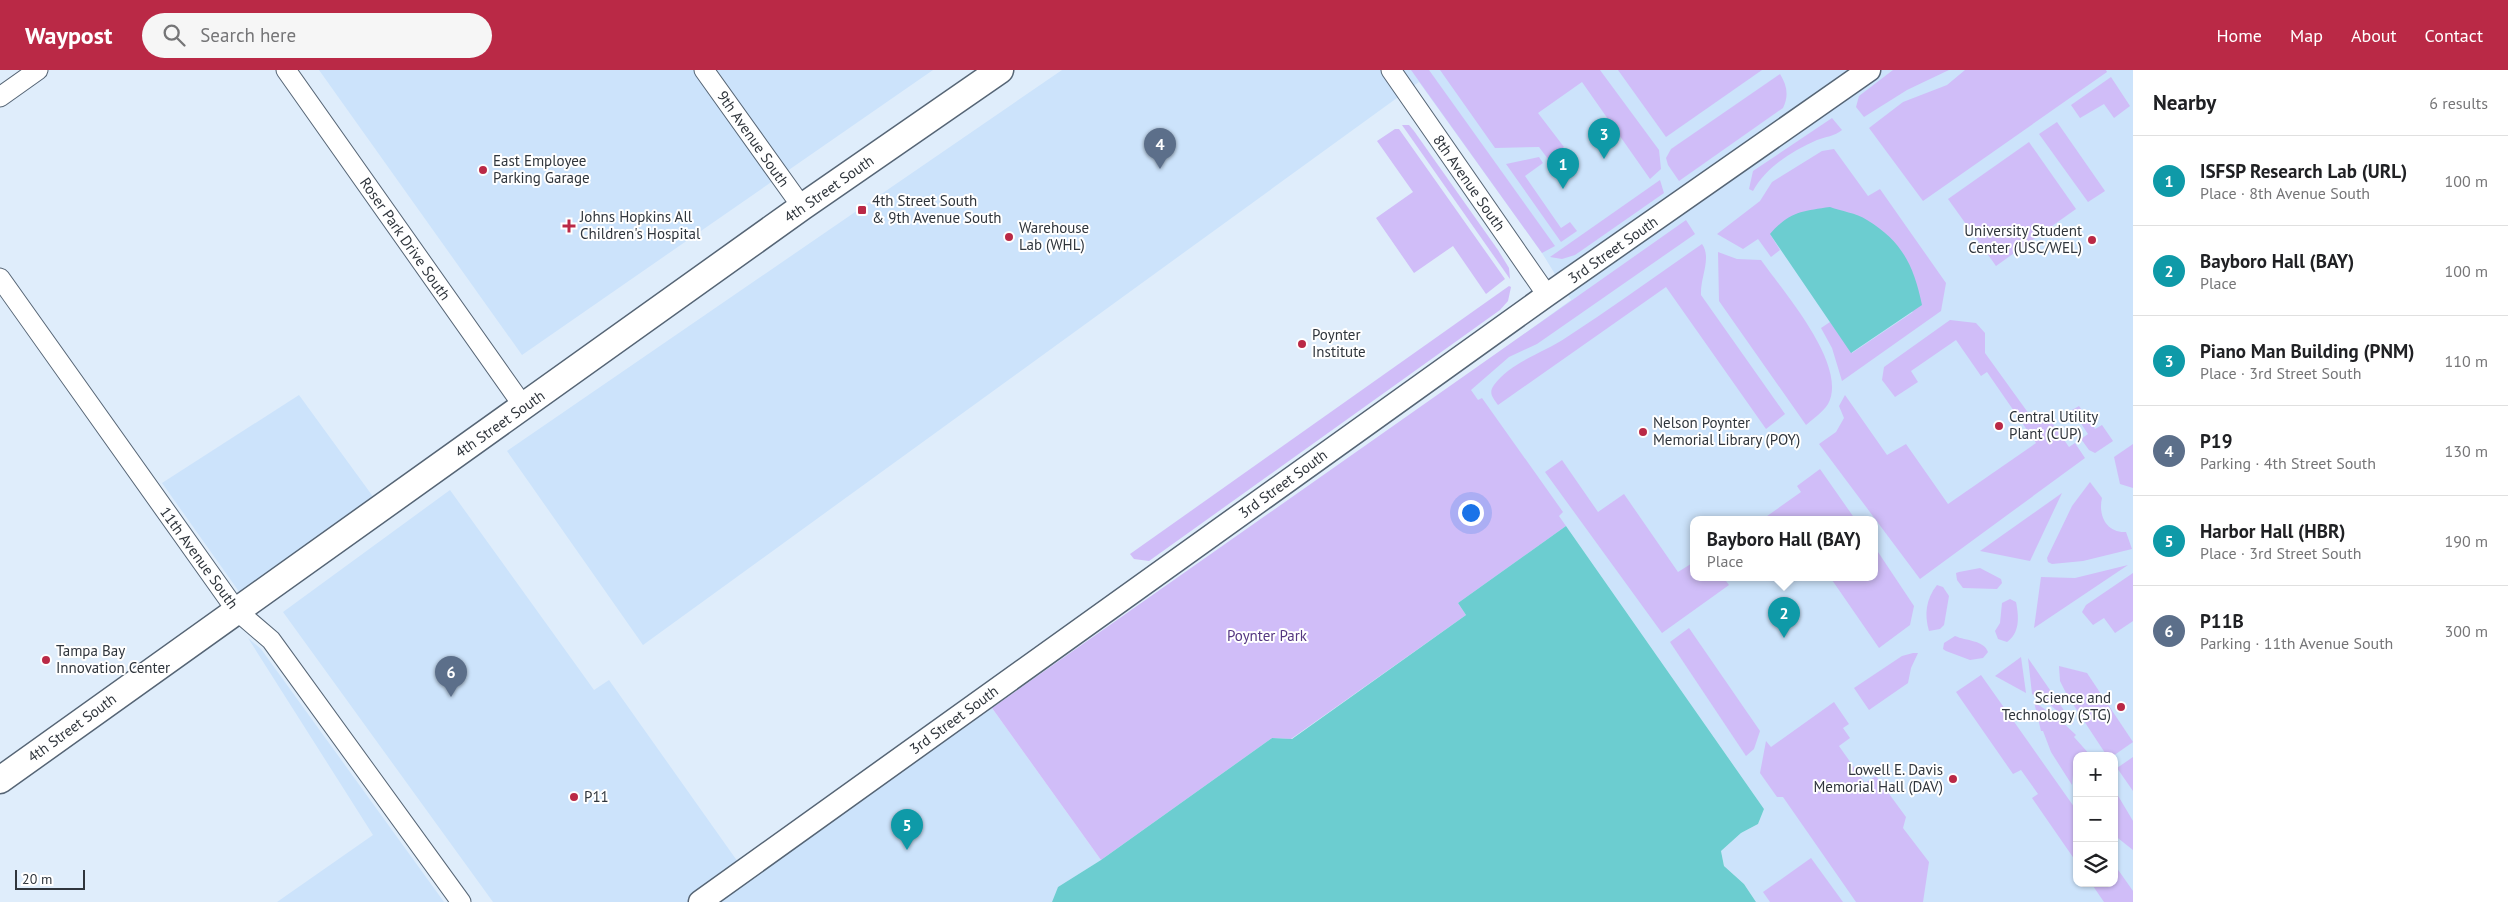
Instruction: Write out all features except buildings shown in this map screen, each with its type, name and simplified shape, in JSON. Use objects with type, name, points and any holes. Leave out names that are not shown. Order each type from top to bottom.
[{"type":"main road","name":"4th Street South","points":[[0,780],[802,207],[1000,70]]},
{"type":"street","points":[[0,97],[38,70]]},
{"type":"street","name":"Roser Park Drive South","points":[[286,70],[524,407]]},
{"type":"street","name":"9th Avenue South","points":[[704,70],[802,207]]},
{"type":"street","name":"8th Avenue South","points":[[1391,70],[1547,295]]},
{"type":"street","name":"3rd Street South","points":[[700,902],[1547,295],[1869,70]]},
{"type":"street","name":"11th Avenue South","points":[[0,278],[236,610],[271,640],[461,902]]},
{"type":"shaded area","name":"Johns Hopkins All Children's Hospital","points":[[319,70],[933,70],[522,355]]},
{"type":"shaded area","points":[[1062,70],[2133,70],[2133,902],[1756,902],[1744,884],[1724,866],[1721,851],[1741,833],[1758,824],[1764,809],[1566,526],[1458,603],[1463,378],[1571,300],[1542,253],[1419,82],[643,645],[507,451]]},
{"type":"shaded area","points":[[1830,207],[1863,218],[1879,228],[1898,246],[1915,278],[1922,305],[1851,353],[1770,234],[1790,217],[1811,210]]},
{"type":"shaded area","points":[[299,395],[374,498],[240,593],[162,483]]},
{"type":"shaded area","points":[[450,490],[594,690],[609,680],[750,879],[992,708],[1101,860],[1058,887],[1052,902],[493,902],[283,612]]},
{"type":"shaded area","points":[[1566,526],[1764,809],[1758,824],[1741,833],[1721,851],[1724,866],[1744,884],[1756,902],[1052,902],[1058,887],[1101,860],[1272,738],[1292,739],[1466,615],[1458,603]]},
{"type":"shaded area","points":[[248,638],[261,649],[444,902],[277,902],[373,835]]},
{"type":"green space","points":[[1411,70],[1429,70],[1555,246],[1542,253]]},
{"type":"green space","points":[[1440,70],[1600,70],[1659,150],[1661,169],[1650,179],[1582,82],[1538,113],[1564,147],[1548,159],[1539,147],[1495,148]]},
{"type":"green space","points":[[1618,70],[1762,70],[1666,137]]},
{"type":"green space","points":[[1893,70],[1949,70],[1907,90],[1864,117],[1856,107],[1859,96]]},
{"type":"green space","points":[[1965,70],[2106,70],[2107,72],[1923,201],[1869,128],[1903,102],[1947,85]]},
{"type":"green space","points":[[1780,74],[1786,91],[1783,108],[1679,181],[1668,165],[1666,158],[1671,149]]},
{"type":"green space","points":[[2111,77],[2130,106],[2114,118],[2104,104],[2080,118],[2071,105]]},
{"type":"green space","points":[[1832,118],[1842,130],[1808,144],[1789,155],[1765,174],[1753,191],[1749,189],[1753,171]]},
{"type":"green space","points":[[2057,122],[2105,191],[2088,202],[2039,134]]},
{"type":"green space","points":[[1402,125],[1409,125],[1414,131],[1498,250],[1509,268],[1510,279]]},
{"type":"green space","points":[[1395,129],[1399,129],[1505,279],[1486,294],[1453,246],[1414,273],[1376,218],[1413,192],[1377,141]]},
{"type":"green space","points":[[2029,142],[2076,209],[1996,266],[1948,199]]},
{"type":"green space","points":[[1834,149],[1868,196],[1880,189],[1946,283],[1941,311],[1842,381],[1832,348],[1821,328],[1830,322],[1852,353],[1913,312],[1770,234],[1780,250],[1771,257],[1758,239],[1743,249],[1717,234],[1760,201],[1772,182],[1822,151]]},
{"type":"green space","points":[[1539,157],[1543,163],[1525,176],[1561,228],[1570,222],[1577,231],[1561,242],[1506,164]]},
{"type":"green space","points":[[1660,180],[1664,193],[1575,255],[1562,259],[1550,257]]},
{"type":"green space","name":"Poynter Park","points":[[1686,220],[1695,234],[1537,344],[1509,357],[1471,390],[1478,400],[1482,398],[1563,512],[1559,516],[1566,526],[1458,603],[1466,615],[1291,739],[1272,738],[1101,860],[992,708]]},
{"type":"green space","points":[[1702,244],[1705,249],[1706,262],[1701,295],[1785,414],[1766,429],[1666,287],[1498,405],[1491,391],[1501,377],[1519,363],[1558,343]]},
{"type":"green space","points":[[1718,252],[1737,259],[1761,260],[1811,329],[1822,350],[1829,370],[1832,388],[1828,404],[1821,413],[1806,425],[1719,301]]},
{"type":"green space","points":[[1509,286],[1511,287],[1508,301],[1500,310],[1149,561],[1134,559],[1130,554]]},
{"type":"green space","points":[[1950,320],[1976,323],[1985,333],[1985,353],[2029,414],[2036,410],[2044,420],[2048,417],[2069,447],[2075,443],[2085,458],[1920,579],[1878,523],[1878,516],[1873,516],[1819,444],[1836,432],[1844,418],[1839,406],[1845,395],[1887,455],[1906,444],[1948,504],[2036,443],[1987,372],[1981,376],[1956,340],[1911,371],[1918,382],[1895,397],[1882,380],[1884,367]]},
{"type":"green space","points":[[2079,406],[2095,429],[2102,425],[2113,441],[2095,453],[2089,450],[2081,439],[2088,434],[2072,410]]},
{"type":"green space","points":[[2133,444],[2133,488],[2120,484],[2114,457]]},
{"type":"green space","points":[[1562,460],[1598,512],[1624,494],[1678,572],[1690,564],[1690,581],[1726,581],[1729,585],[1662,633],[1545,472]]},
{"type":"green space","points":[[1820,469],[1853,516],[1767,516],[1801,492],[1797,486]]},
{"type":"green space","points":[[2090,482],[2102,498],[2101,511],[2105,522],[2113,530],[2126,532],[2132,549],[2083,561],[2052,564],[2048,562],[2047,558],[2072,506]]},
{"type":"green space","points":[[2062,493],[2030,561],[1980,551]]},
{"type":"green space","points":[[1878,552],[1914,606],[1910,625],[1879,648],[1833,581],[1878,581]]},
{"type":"green space","points":[[2128,565],[2034,628],[2041,577],[2075,578]]},
{"type":"green space","points":[[1980,568],[2001,579],[2002,583],[1997,589],[1963,588],[1957,580],[1956,573]]},
{"type":"green space","points":[[2133,573],[2133,621],[2115,633],[2104,618],[2093,625],[2082,612],[2086,605]]},
{"type":"green space","points":[[1937,585],[1943,587],[1949,596],[1944,625],[1940,629],[1929,631],[1927,619],[1928,601]]},
{"type":"green space","points":[[2010,599],[2016,602],[2018,624],[2014,634],[2007,642],[1998,639],[1995,631],[2000,623],[2002,603]]},
{"type":"green space","points":[[1689,628],[1760,731],[1754,749],[1746,756],[1670,642]]},
{"type":"green space","points":[[1955,636],[1979,643],[1988,652],[1983,658],[1970,660],[1943,649],[1944,643]]},
{"type":"green space","points":[[1918,653],[1911,668],[1908,683],[1869,710],[1854,688],[1902,656]]},
{"type":"green space","points":[[2021,657],[2026,693],[1995,676]]},
{"type":"green space","points":[[2028,658],[2074,725],[2049,704],[2032,694]]},
{"type":"green space","points":[[2059,666],[2087,673],[2133,742],[2118,752],[2104,752],[2060,681]]},
{"type":"green space","points":[[1981,675],[2073,805],[2073,857],[2032,798],[2038,794],[2021,770],[2013,774],[1956,692]]},
{"type":"green space","points":[[1834,702],[1849,724],[1843,728],[1850,738],[1839,746],[1865,783],[1876,776],[1906,817],[1903,828],[1929,862],[1923,902],[1856,902],[1783,797],[1777,797],[1760,773],[1766,741],[1771,747]]},
{"type":"green space","points":[[2034,702],[2058,718],[2076,735],[2074,737],[2087,752],[2073,752],[2072,785],[2051,752],[2043,731],[2041,731]]},
{"type":"green space","points":[[2133,757],[2133,791],[2118,769],[2118,767]]},
{"type":"green space","points":[[2118,796],[2133,821],[2133,850],[2118,838]]},
{"type":"green space","points":[[1811,858],[1843,902],[1770,902],[1763,892]]},
{"type":"green space","points":[[2118,870],[2133,891],[2133,902],[2104,902],[2094,887],[2118,887]]},
{"type":"place","name":"Piano Man Building (PNM)","points":[[1604,159]]},
{"type":"place","name":"P19","points":[[1160,169]]},
{"type":"place","name":"East Employee Parking Garage","points":[[483,170]]},
{"type":"place","name":"ISFSP Research Lab (URL)","points":[[1563,189]]},
{"type":"place","name":"4th Street South & 9th Avenue South","points":[[862,210]]},
{"type":"place","name":"Johns Hopkins All Children's Hospital","points":[[569,226]]},
{"type":"place","name":"Warehouse Lab (WHL)","points":[[1009,237]]},
{"type":"place","name":"University Student Center (USC/WEL)","points":[[2092,240]]},
{"type":"place","name":"Poynter Institute","points":[[1302,344]]},
{"type":"place","name":"Central Utility Plant (CUP)","points":[[1999,426]]},
{"type":"place","name":"Nelson Poynter Memorial Library (POY)","points":[[1643,432]]},
{"type":"place","name":"Bayboro Hall (BAY)","points":[[1784,638]]},
{"type":"place","name":"Tampa Bay Innovation Center","points":[[46,660]]},
{"type":"place","name":"P11B","points":[[451,697]]},
{"type":"place","name":"Science and Technology (STG)","points":[[2121,707]]},
{"type":"place","name":"Lowell E. Davis Memorial Hall (DAV)","points":[[1953,779]]},
{"type":"place","name":"P11","points":[[574,797]]},
{"type":"place","name":"Harbor Hall (HBR)","points":[[907,850]]}]
